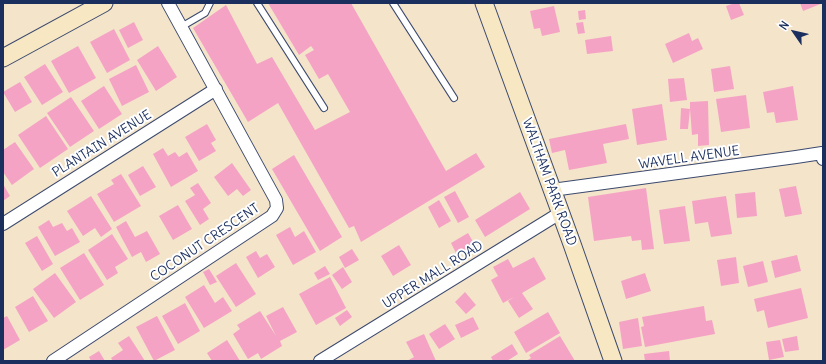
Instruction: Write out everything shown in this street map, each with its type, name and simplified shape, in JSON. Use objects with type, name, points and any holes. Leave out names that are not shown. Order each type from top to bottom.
[{"type":"main road","points":[[3,58],[104,3]]},
{"type":"main road","name":"WALTHAM PARK ROAD","points":[[484,3],[613,361]]},
{"type":"street","name":"COCONUT CRESCENT","points":[[53,361],[272,216],[276,208],[276,200],[168,3]]},
{"type":"street","name":"PLANTAIN AVENUE","points":[[3,224],[216,89]]},
{"type":"street","name":"WAVELL AVENUE","points":[[552,190],[796,158],[822,153],[823,158]]},
{"type":"street","name":"UPPER MALL ROAD","points":[[320,361],[560,213]]},
{"type":"lane","points":[[181,27],[204,13],[210,3]]},
{"type":"lane","points":[[257,3],[324,108]]},
{"type":"lane","points":[[394,3],[454,98]]},
{"type":"building","points":[[268,3],[351,3],[446,171],[476,153],[485,167],[361,242],[354,226],[349,228],[278,103],[248,122],[193,28],[226,5],[257,64],[272,57],[315,130],[350,112],[328,74],[319,79],[305,55],[314,50],[311,46],[299,55]]},
{"type":"building","points":[[739,3],[744,15],[731,20],[726,6]]},
{"type":"building","points":[[800,3],[823,3],[803,11]]},
{"type":"building","points":[[554,6],[560,32],[542,36],[540,28],[534,29],[530,11]]},
{"type":"building","points":[[585,10],[586,19],[579,20],[578,11]]},
{"type":"building","points":[[134,22],[143,40],[128,48],[119,30]]},
{"type":"building","points":[[583,22],[585,33],[578,34],[576,23]]},
{"type":"building","points":[[114,29],[130,60],[107,73],[90,42]]},
{"type":"building","points":[[689,33],[692,41],[698,38],[703,49],[673,63],[665,44]]},
{"type":"building","points":[[611,36],[613,51],[587,54],[585,40]]},
{"type":"building","points":[[78,46],[96,78],[69,93],[51,61]]},
{"type":"building","points":[[158,46],[177,77],[156,91],[137,60]]},
{"type":"building","points":[[45,64],[63,92],[42,105],[24,77]]},
{"type":"building","points":[[136,65],[149,92],[122,106],[109,79]]},
{"type":"building","points":[[730,66],[734,89],[714,92],[711,69]]},
{"type":"building","points":[[684,78],[687,100],[670,102],[668,79]]},
{"type":"building","points":[[20,82],[32,102],[15,112],[3,92]]},
{"type":"building","points":[[104,86],[122,114],[99,129],[81,101]]},
{"type":"building","points":[[793,86],[798,120],[776,123],[774,112],[767,113],[763,92]]},
{"type":"building","points":[[746,95],[750,128],[721,132],[716,99]]},
{"type":"building","points":[[71,97],[94,131],[70,147],[47,113]]},
{"type":"building","points":[[708,101],[709,145],[698,146],[698,134],[692,135],[690,102]]},
{"type":"building","points":[[662,104],[667,140],[637,145],[632,109]]},
{"type":"building","points":[[681,108],[690,109],[688,129],[680,129]]},
{"type":"building","points":[[46,116],[68,149],[40,168],[18,135]]},
{"type":"building","points":[[207,124],[216,140],[211,143],[216,151],[199,161],[185,137]]},
{"type":"building","points":[[626,124],[629,139],[603,144],[607,163],[569,170],[565,150],[552,153],[549,139]]},
{"type":"building","points":[[15,142],[34,169],[12,185],[3,172],[3,150]]},
{"type":"building","points":[[163,148],[168,156],[175,152],[179,157],[187,152],[198,171],[171,187],[153,154]]},
{"type":"building","points":[[294,155],[342,237],[320,251],[272,169]]},
{"type":"building","points":[[232,163],[251,190],[243,196],[237,189],[228,196],[214,177]]},
{"type":"building","points":[[143,166],[156,187],[140,196],[128,175]]},
{"type":"building","points":[[121,174],[141,206],[114,222],[97,194],[114,184],[111,180]]},
{"type":"building","points":[[198,183],[211,203],[203,209],[209,219],[200,225],[185,201],[195,195],[190,188]]},
{"type":"building","points":[[3,184],[10,196],[3,201]]},
{"type":"building","points":[[796,186],[802,214],[785,217],[779,189]]},
{"type":"building","points":[[646,188],[654,249],[642,250],[641,240],[632,241],[631,236],[594,241],[588,197]]},
{"type":"building","points":[[455,191],[469,217],[458,223],[444,197]]},
{"type":"building","points":[[520,192],[530,209],[485,237],[475,220]]},
{"type":"building","points":[[755,192],[757,216],[737,218],[735,194]]},
{"type":"building","points":[[91,196],[112,229],[101,237],[95,228],[83,236],[67,211]]},
{"type":"building","points":[[726,196],[732,234],[711,237],[708,222],[695,224],[692,201]]},
{"type":"building","points":[[439,200],[451,221],[439,228],[428,207]]},
{"type":"building","points":[[178,205],[192,229],[173,240],[159,216]]},
{"type":"building","points":[[685,206],[690,241],[664,244],[659,210]]},
{"type":"building","points":[[49,220],[53,227],[62,223],[67,231],[72,228],[80,242],[55,256],[38,227]]},
{"type":"building","points":[[126,221],[135,237],[147,231],[160,254],[146,262],[141,252],[132,257],[116,227]]},
{"type":"building","points":[[290,227],[295,237],[304,231],[316,252],[293,265],[276,235]]},
{"type":"building","points":[[468,233],[475,245],[457,255],[451,243]]},
{"type":"building","points":[[112,234],[128,259],[115,267],[118,273],[107,280],[88,250]]},
{"type":"building","points":[[37,236],[53,264],[42,271],[25,243]]},
{"type":"building","points":[[399,245],[411,265],[393,276],[381,256]]},
{"type":"building","points":[[352,249],[359,260],[345,268],[339,257]]},
{"type":"building","points":[[256,251],[260,258],[267,254],[275,267],[258,278],[246,257]]},
{"type":"building","points":[[84,253],[104,285],[80,300],[60,268]]},
{"type":"building","points":[[797,255],[801,271],[775,278],[771,261]]},
{"type":"building","points":[[534,257],[546,279],[522,293],[533,309],[519,318],[508,301],[514,297],[503,303],[491,280],[498,276],[493,267],[508,259],[513,268]]},
{"type":"building","points":[[736,257],[739,283],[721,286],[717,260]]},
{"type":"building","points":[[763,261],[768,282],[748,287],[743,266]]},
{"type":"building","points":[[236,263],[256,294],[236,307],[216,276]]},
{"type":"building","points":[[325,266],[330,274],[318,280],[314,273]]},
{"type":"building","points":[[343,267],[352,282],[342,289],[332,275]]},
{"type":"building","points":[[209,269],[217,282],[210,285],[203,272]]},
{"type":"building","points":[[55,273],[76,302],[54,318],[33,289]]},
{"type":"building","points":[[645,273],[651,291],[626,299],[621,281]]},
{"type":"building","points":[[330,277],[346,308],[316,325],[299,294]]},
{"type":"building","points":[[204,285],[215,303],[223,297],[232,311],[204,328],[185,297]]},
{"type":"building","points":[[801,288],[808,318],[768,328],[764,310],[757,312],[754,299]]},
{"type":"building","points":[[465,292],[476,305],[466,314],[455,302]]},
{"type":"building","points":[[33,296],[48,321],[29,332],[15,307]]},
{"type":"building","points":[[185,303],[200,331],[178,344],[162,316]]},
{"type":"building","points":[[704,306],[706,321],[712,320],[715,334],[645,347],[641,327],[644,326],[642,317]]},
{"type":"building","points":[[283,307],[297,332],[280,341],[282,346],[261,359],[258,353],[248,359],[233,334],[240,329],[237,325],[260,311],[276,336],[266,316]]},
{"type":"building","points":[[347,310],[352,317],[340,326],[335,318]]},
{"type":"building","points":[[548,312],[560,333],[526,353],[514,332]]},
{"type":"building","points":[[7,316],[20,340],[3,350],[3,318]]},
{"type":"building","points":[[157,316],[175,350],[154,361],[136,327]]},
{"type":"building","points":[[473,317],[479,329],[461,338],[455,325]]},
{"type":"building","points":[[638,318],[642,346],[623,349],[619,322]]},
{"type":"building","points":[[445,324],[455,339],[439,349],[429,334]]},
{"type":"building","points":[[424,334],[436,361],[407,361],[414,357],[406,342]]},
{"type":"building","points":[[129,336],[145,361],[113,361],[111,358],[123,350],[118,343]]},
{"type":"building","points":[[560,336],[575,361],[526,361],[531,358],[529,355]]},
{"type":"building","points":[[797,336],[799,350],[785,352],[782,339]]},
{"type":"building","points":[[227,340],[240,361],[212,361],[207,353]]},
{"type":"building","points":[[780,340],[784,357],[769,360],[766,342]]},
{"type":"building","points":[[512,344],[518,354],[507,361],[493,361],[491,357]]},
{"type":"building","points":[[99,351],[105,361],[91,361],[89,357]]},
{"type":"building","points":[[669,351],[670,361],[645,361],[644,354]]}]
